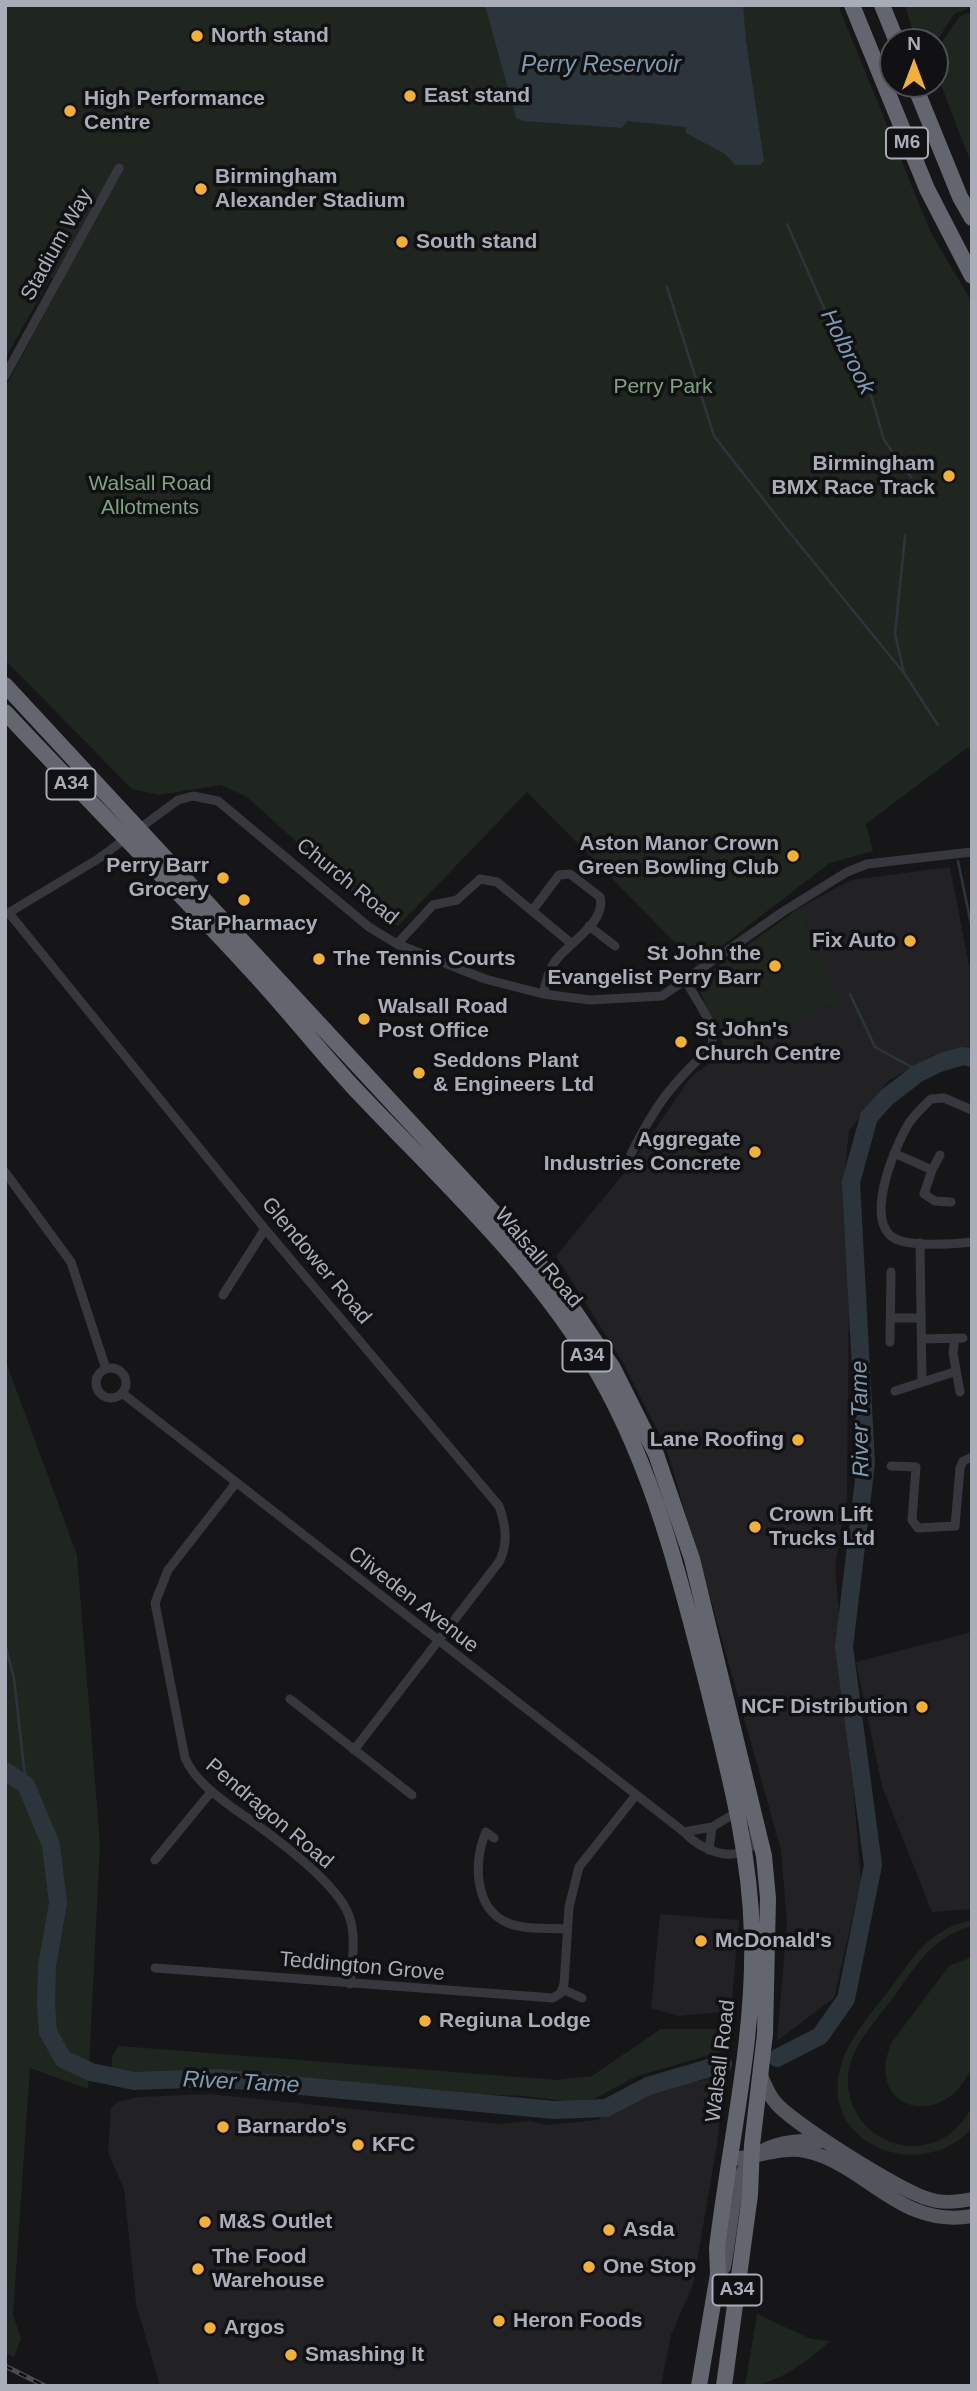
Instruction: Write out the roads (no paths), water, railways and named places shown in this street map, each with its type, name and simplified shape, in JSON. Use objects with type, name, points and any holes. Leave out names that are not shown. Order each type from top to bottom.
[{"type":"highway","name":"M6","points":[[852,5],[927,189],[972,276]]},
{"type":"highway","points":[[882,5],[891,28]]},
{"type":"highway","name":"M6","points":[[920,98],[972,218]]},
{"type":"highway","name":"Walsall Road","points":[[5,685],[498,1217],[554,1281],[613,1368],[656,1454],[692,1559],[764,1856],[768,1898],[766,2014],[760,2073],[757,2158],[724,2386]]},
{"type":"highway","name":"Walsall Road","points":[[5,712],[252,970],[336,1069],[482,1223],[542,1293],[592,1364],[639,1457],[670,1548],[739,1810],[746,1852],[752,1960],[730,2159],[717,2248],[718,2274],[699,2386]]},
{"type":"main road","points":[[760,2073],[775,2103],[824,2140],[909,2191],[929,2200],[948,2203],[971,2200]]},
{"type":"main road","points":[[757,2158],[781,2142],[824,2140]]},
{"type":"main road","points":[[730,2159],[757,2158],[781,2151],[802,2150],[834,2164],[915,2211],[947,2218],[972,2216]]},
{"type":"main road","name":"Walsall Road","points":[[718,2274],[724,2267],[741,2171],[757,2158]]},
{"type":"street","name":"Stadium Way","points":[[5,376],[119,168]]},
{"type":"street","name":"Church Road","points":[[138,827],[178,800],[193,796],[218,801],[369,927],[397,944],[485,979],[543,994],[590,1000],[662,996],[784,911],[848,872],[867,864],[972,852]]},
{"type":"street","points":[[7,914],[98,859],[138,827]]},
{"type":"street","points":[[532,911],[559,876],[570,874],[600,897],[600,912],[547,974],[543,994]]},
{"type":"street","points":[[397,944],[433,905],[449,905],[480,879],[496,883],[572,944]]},
{"type":"street","name":"Glendower Road","points":[[7,914],[265,1229],[499,1506],[505,1528],[505,1552],[355,1750]]},
{"type":"street","points":[[589,926],[615,946]]},
{"type":"street","points":[[631,1154],[656,1105],[673,1084],[711,1047],[714,1040],[708,1023],[685,981]]},
{"type":"street","points":[[972,1110],[944,1098],[931,1099],[910,1122],[894,1153],[882,1194],[883,1224],[891,1237],[919,1243],[972,1242]]},
{"type":"street","points":[[894,1153],[932,1170]]},
{"type":"street","points":[[940,1155],[924,1194],[935,1201],[951,1202]]},
{"type":"street","points":[[5,1172],[71,1262],[106,1369]]},
{"type":"street","points":[[223,1295],[265,1229]]},
{"type":"street","points":[[919,1243],[922,1381]]},
{"type":"street","points":[[890,1342],[891,1272]]},
{"type":"street","points":[[892,1318],[921,1318]]},
{"type":"street","points":[[922,1339],[959,1338],[954,1371],[960,1392]]},
{"type":"street","points":[[106,1369],[122,1372],[126,1386],[122,1393],[107,1398],[97,1388],[98,1375],[106,1369]]},
{"type":"street","points":[[895,1391],[954,1371]]},
{"type":"street","name":"Cliveden Avenue","points":[[122,1393],[684,1832],[694,1843],[709,1850]]},
{"type":"street","points":[[891,1466],[916,1467],[912,1520],[918,1528],[955,1526],[960,1468],[963,1461],[972,1457]]},
{"type":"street","name":"Pendragon Road","points":[[236,1483],[168,1570],[155,1603],[185,1758],[191,1772],[211,1792],[285,1845],[346,1909],[352,1929],[350,1983]]},
{"type":"street","points":[[290,1699],[412,1795]]},
{"type":"street","name":"Walsall Road","points":[[739,1747],[754,1844],[746,1852]]},
{"type":"street","points":[[155,1860],[211,1792]]},
{"type":"street","points":[[582,1998],[562,1989],[572,1885],[579,1867],[636,1795]]},
{"type":"street","points":[[684,1832],[712,1827],[726,1821],[739,1810]]},
{"type":"street","points":[[712,1827],[709,1850],[729,1855],[746,1852]]},
{"type":"street","points":[[494,1838],[486,1832],[479,1860],[481,1891],[489,1908],[510,1924],[567,1929]]},
{"type":"street","points":[[480,1917],[489,1908]]},
{"type":"street","name":"Teddington Grove","points":[[155,1968],[539,1998],[553,1998],[562,1989]]},
{"type":"water","name":"Perry Reservoir","points":[[485,5],[743,5],[764,161],[760,165],[735,165],[725,154],[686,133],[686,127],[627,121],[622,128],[523,121],[516,118]]},
{"type":"waterway","name":"Holbrook","points":[[787,224],[849,365],[870,392],[884,440],[911,477]]},
{"type":"waterway","points":[[667,287],[714,436],[793,537]]},
{"type":"waterway","name":"Holbrook","points":[[905,536],[895,634],[904,673],[938,725]]},
{"type":"waterway","points":[[795,539],[903,672]]},
{"type":"waterway","name":"Holbrook","points":[[958,861],[972,929]]},
{"type":"waterway","points":[[850,994],[875,1047],[921,1072]]},
{"type":"waterway","name":"River Tame","points":[[777,2058],[820,2036],[846,1999],[873,1865],[844,1647],[866,1463],[851,1182],[869,1117],[887,1097],[917,1074],[939,1063],[963,1056],[972,1058]]},
{"type":"waterway","points":[[5,1644],[14,1678],[26,1785]]},
{"type":"waterway","name":"River Tame","points":[[5,1771],[26,1785],[51,1845],[58,1903],[47,1966],[48,2032],[63,2059],[91,2072],[134,2081],[216,2078],[554,2110],[606,2108],[648,2086],[723,2064]]},
{"type":"railway","points":[[5,2366],[45,2386]]},
{"type":"place","name":"North stand","points":[[197,36]]},
{"type":"place","name":"East stand","points":[[410,96]]},
{"type":"place","name":"High Performance Centre","points":[[70,111]]},
{"type":"place","name":"Birmingham Alexander Stadium","points":[[201,189]]},
{"type":"place","name":"South stand","points":[[402,242]]},
{"type":"place","name":"Birmingham BMX Race Track","points":[[949,476]]},
{"type":"place","name":"Aston Manor Crown Green Bowling Club","points":[[793,856]]},
{"type":"place","name":"Perry Barr Grocery","points":[[223,878]]},
{"type":"place","name":"Star Pharmacy","points":[[244,900]]},
{"type":"place","name":"Fix Auto","points":[[910,941]]},
{"type":"place","name":"The Tennis Courts","points":[[319,959]]},
{"type":"place","name":"St John the Evangelist Perry Barr","points":[[775,966]]},
{"type":"place","name":"Walsall Road Post Office","points":[[364,1019]]},
{"type":"place","name":"St John's Church Centre","points":[[681,1042]]},
{"type":"place","name":"Seddons Plant & Engineers Ltd","points":[[419,1073]]},
{"type":"place","name":"Aggregate Industries Concrete","points":[[755,1152]]},
{"type":"place","name":"Lane Roofing","points":[[798,1440]]},
{"type":"place","name":"Crown Lift Trucks Ltd","points":[[755,1527]]},
{"type":"place","name":"NCF Distribution","points":[[922,1707]]},
{"type":"place","name":"McDonald's","points":[[701,1941]]},
{"type":"place","name":"Regiuna Lodge","points":[[425,2021]]},
{"type":"place","name":"Barnardo's","points":[[223,2127]]},
{"type":"place","name":"KFC","points":[[358,2145]]},
{"type":"place","name":"M&S Outlet","points":[[205,2222]]},
{"type":"place","name":"Asda","points":[[609,2230]]},
{"type":"place","name":"One Stop","points":[[589,2267]]},
{"type":"place","name":"The Food Warehouse","points":[[198,2269]]},
{"type":"place","name":"Heron Foods","points":[[499,2321]]},
{"type":"place","name":"Argos","points":[[210,2328]]},
{"type":"place","name":"Smashing It","points":[[291,2355]]},
{"type":"park label","name":"Perry Park","points":[[663,387]]},
{"type":"park label","name":"Walsall Road Allotments","points":[[150,496]]}]
